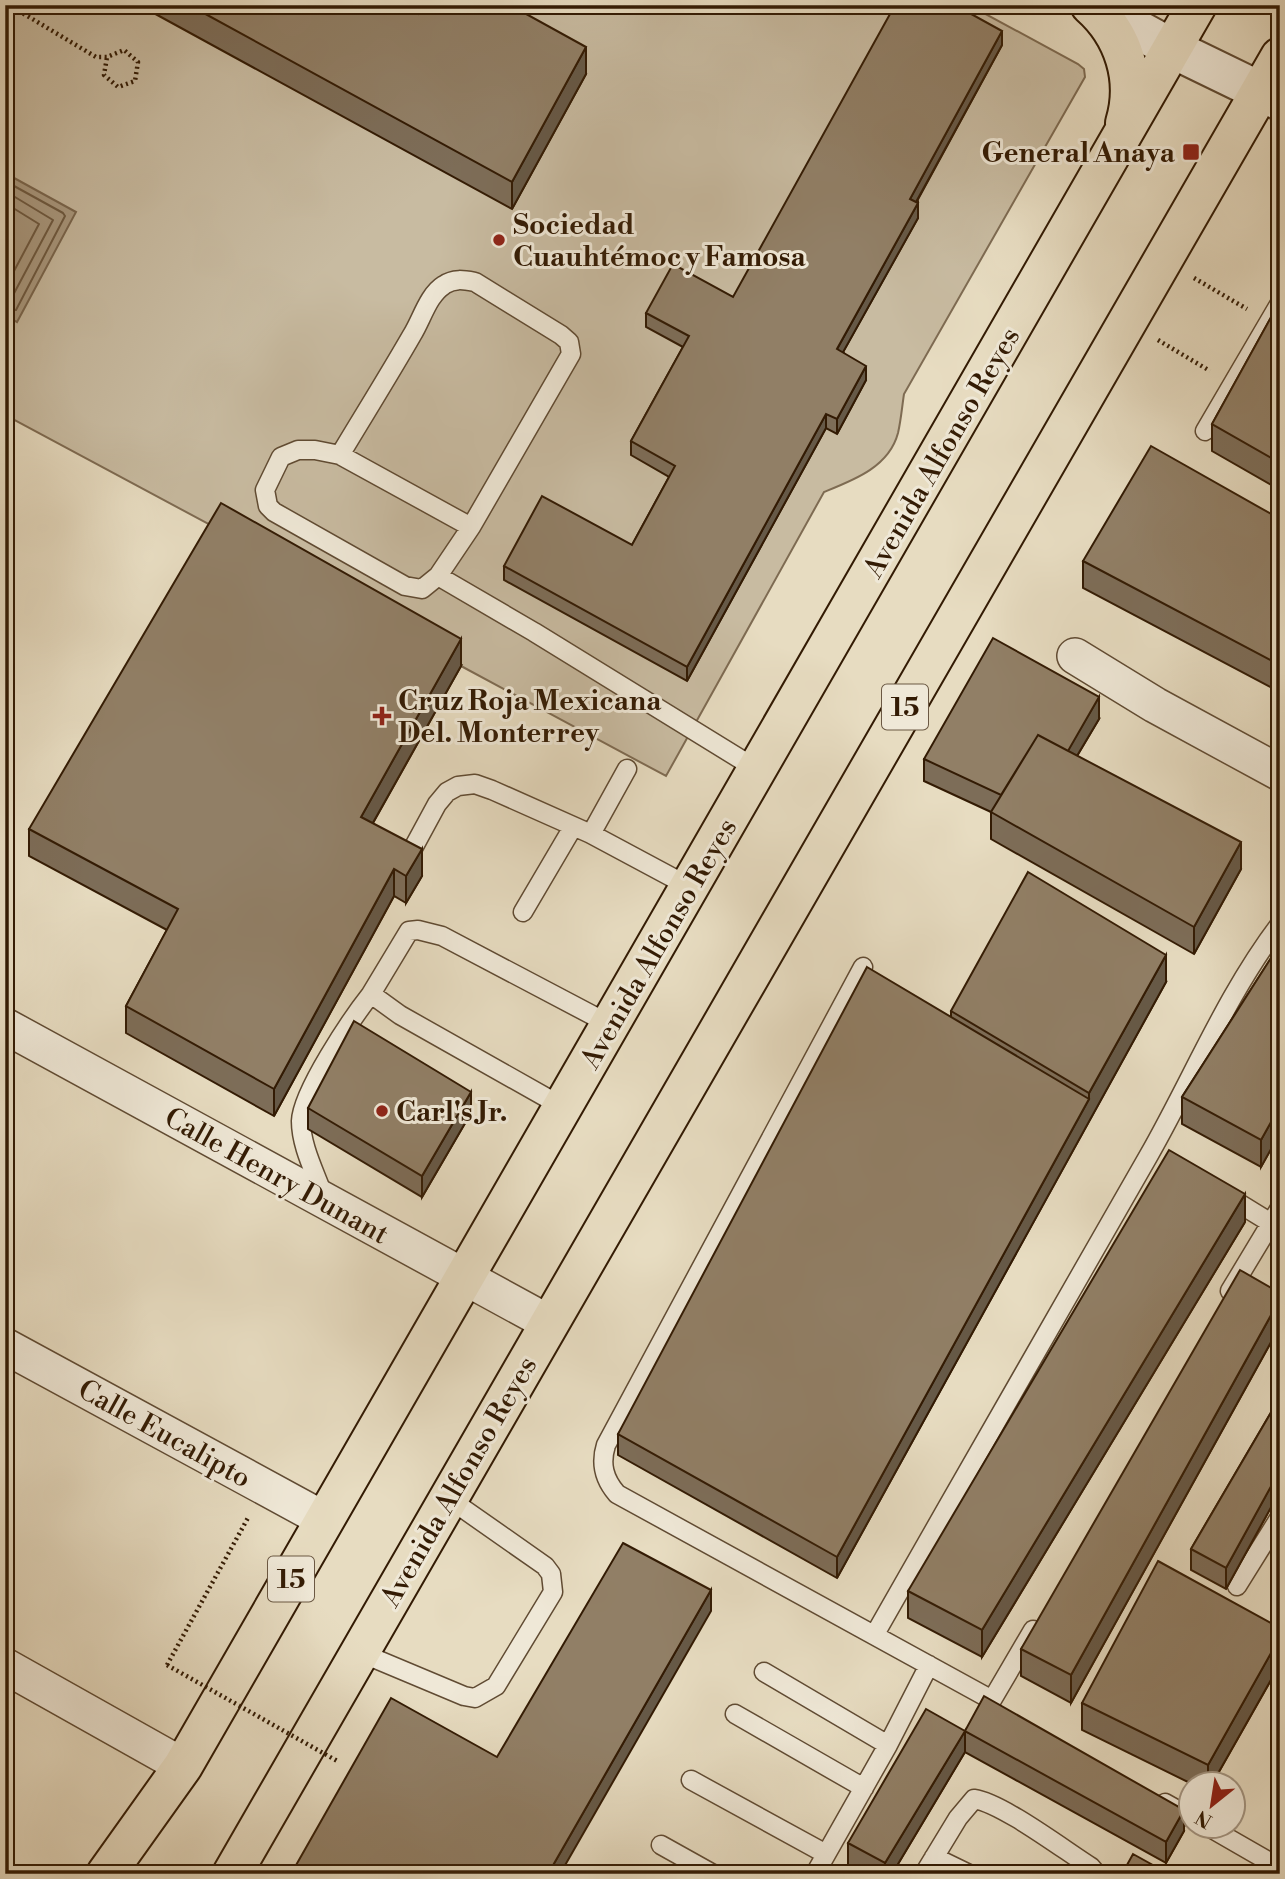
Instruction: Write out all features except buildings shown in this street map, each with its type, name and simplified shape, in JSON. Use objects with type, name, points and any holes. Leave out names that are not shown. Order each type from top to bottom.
[{"type":"highway","points":[[1092,5],[1111,27],[1120,43],[1130,78],[1128,113],[1113,154]]},
{"type":"highway","name":"Avenida Alfonso Reyes","points":[[106,1874],[183,1766],[1197,5]]},
{"type":"highway","name":"Avenida Alfonso Reyes","points":[[232,1874],[1163,259],[1270,96],[1280,57]]},
{"type":"street","points":[[1092,5],[1270,96]]},
{"type":"street","points":[[1075,656],[1155,705],[1280,773]]},
{"type":"street","name":"Calle Henry Dunant","points":[[5,1026],[549,1323]]},
{"type":"street","name":"Calle Eucalipto","points":[[5,1346],[325,1520]]},
{"type":"street","points":[[5,1666],[183,1766]]},
{"type":"lane","points":[[340,455],[434,295],[442,286],[452,281],[461,279],[475,282],[561,335],[569,342],[571,349],[569,360],[542,408],[471,527],[438,576],[422,589],[405,586],[274,512],[268,506],[265,491],[284,454],[298,450],[315,450],[340,455],[471,527]]},
{"type":"lane","points":[[1205,431],[1280,303]]},
{"type":"lane","points":[[438,576],[758,770]]},
{"type":"lane","points":[[591,834],[627,769]]},
{"type":"lane","points":[[411,852],[437,804],[447,792],[458,786],[475,784],[591,834],[690,887]]},
{"type":"lane","points":[[523,912],[573,827]]},
{"type":"lane","points":[[875,1634],[1157,1155],[1221,1016],[1262,947],[1280,924]]},
{"type":"lane","points":[[326,1201],[306,1146],[301,1119],[311,1089],[409,931],[418,930],[442,936],[611,1025]]},
{"type":"lane","points":[[863,967],[607,1445],[603,1463],[608,1483],[617,1494],[992,1700],[1041,1616]]},
{"type":"lane","points":[[371,994],[400,1014],[563,1107]]},
{"type":"lane","points":[[1211,1187],[1275,1215],[1222,1305]]},
{"type":"lane","points":[[359,1653],[464,1696],[475,1698],[496,1686],[553,1592],[551,1574],[545,1566],[448,1498]]},
{"type":"lane","points":[[1237,1586],[1280,1517]]},
{"type":"lane","points":[[815,1874],[888,1745],[929,1665]]},
{"type":"lane","points":[[764,1672],[888,1745]]},
{"type":"lane","points":[[735,1714],[864,1788]]},
{"type":"lane","points":[[691,1780],[826,1854]]},
{"type":"lane","points":[[1144,1791],[1176,1809]]},
{"type":"lane","points":[[924,1874],[958,1818],[974,1798],[985,1800],[1002,1810],[1091,1867],[1097,1874]]},
{"type":"lane","points":[[1231,1840],[1280,1868]]},
{"type":"lane","points":[[661,1845],[713,1874]]},
{"type":"lane","points":[[934,1857],[969,1874]]},
{"type":"path","points":[[9,5],[96,57],[107,57],[124,50],[138,62],[135,81],[118,87],[104,75],[107,57]]},
{"type":"path","points":[[1163,259],[1269,322]]},
{"type":"path","points":[[1127,322],[1232,384]]},
{"type":"path","points":[[265,1488],[167,1665],[339,1762]]},
{"type":"shaded area","name":"Sociedad Cuauhtémoc y Famosa","points":[[5,5],[969,5],[1078,64],[1084,69],[1085,77],[904,394],[898,433],[893,445],[887,455],[869,471],[824,492],[666,776],[461,666],[259,551],[5,415]]},
{"type":"water","points":[[5,173],[76,212],[17,322],[5,315]]},
{"type":"place","name":"General Anaya","points":[[1191,152]]},
{"type":"place","name":"Sociedad Cuauhtémoc y Famosa","points":[[499,240]]},
{"type":"place","name":"Cruz Roja Mexicana Del. Monterrey","points":[[382,716]]},
{"type":"place","name":"Carl's Jr.","points":[[382,1111]]}]
